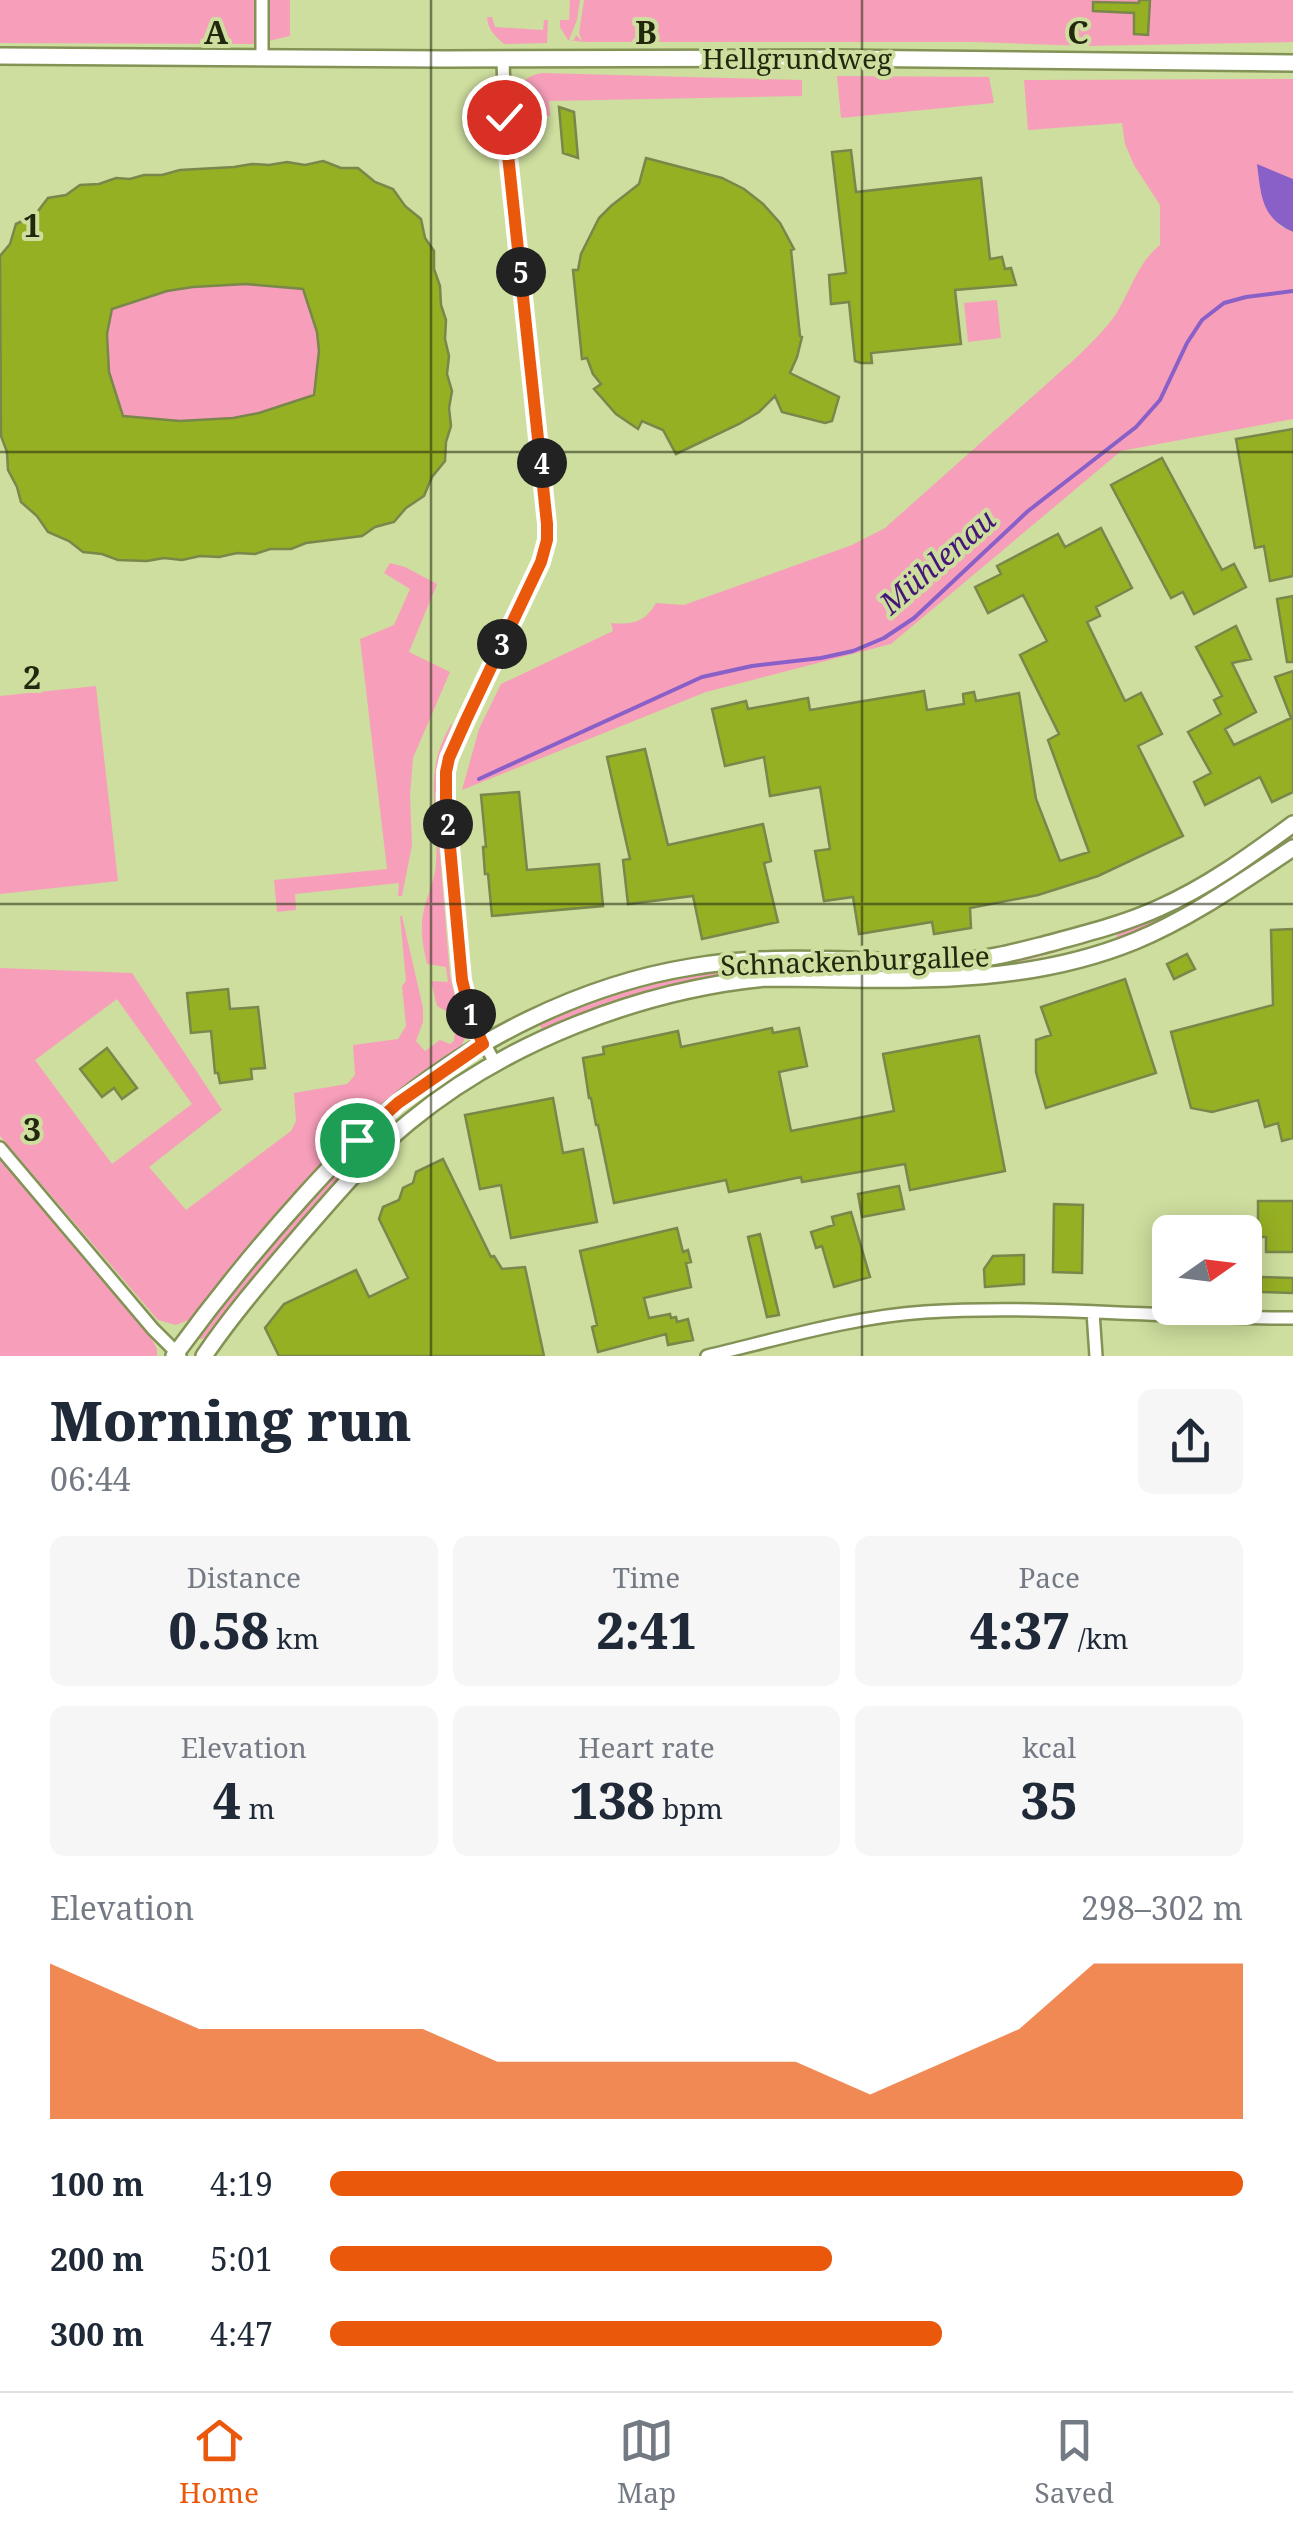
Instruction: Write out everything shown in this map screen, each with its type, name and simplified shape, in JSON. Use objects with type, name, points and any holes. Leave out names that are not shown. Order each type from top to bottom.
[{"type":"main road","name":"Hellgrundweg","points":[[0,56],[833,58],[1292,64]]},
{"type":"main road","name":"Schnackenburgallee","points":[[177,1355],[202,1317],[271,1234],[357,1140],[398,1103],[483,1044],[530,1019],[584,996],[694,966],[763,960],[958,961],[1002,955],[1092,932],[1186,896],[1293,824]]},
{"type":"main road","name":"Schnackenburgallee","points":[[204,1356],[257,1286],[373,1154],[437,1100],[526,1048],[610,1012],[690,989],[765,978],[959,979],[1006,975],[1081,959],[1138,940],[1176,921],[1293,848]]},
{"type":"street","points":[[262,0],[262,57]]},
{"type":"street","points":[[496,1065],[472,1020],[462,980],[446,772],[466,720],[541,562],[547,540],[504,117],[502,59]]},
{"type":"street","points":[[0,1148],[177,1355]]},
{"type":"street","points":[[707,1356],[856,1320],[925,1312],[1036,1309],[1293,1318]]},
{"type":"street","points":[[1093,1312],[1096,1356]]},
{"type":"shaded area","points":[[0,0],[290,0],[290,36],[255,44],[0,43]]},
{"type":"shaded area","points":[[570,0],[580,0],[569,40],[576,35],[582,41],[579,33],[584,0],[1293,0],[1293,42],[1085,46],[975,42],[585,42],[568,40],[560,27],[560,20],[569,20]]},
{"type":"shaded area","points":[[487,17],[492,17],[495,27],[543,30],[544,20],[548,20],[547,43],[504,44],[490,29]]},
{"type":"shaded area","points":[[542,73],[802,80],[802,96],[549,101],[550,116],[515,111],[521,86]]},
{"type":"shaded area","points":[[837,76],[989,77],[994,103],[841,118]]},
{"type":"shaded area","points":[[1293,79],[1293,179],[1257,165],[1279,225],[1293,232],[1293,419],[1121,451],[891,644],[706,692],[462,790],[479,729],[501,684],[613,631],[611,623],[638,621],[656,603],[684,605],[852,545],[885,528],[1077,357],[1112,320],[1141,268],[1160,245],[1160,205],[1134,165],[1122,123],[1028,130],[1024,80]]},
{"type":"shaded area","points":[[323,161],[341,168],[358,168],[375,182],[393,189],[421,219],[425,238],[434,251],[449,356],[451,426],[445,461],[424,496],[406,507],[394,522],[375,527],[362,536],[255,554],[118,560],[102,553],[83,552],[48,532],[21,502],[8,470],[0,414],[0,256],[10,244],[16,224],[35,215],[48,198],[66,195],[80,185],[180,170]]},
{"type":"shaded area","points":[[1257,164],[1293,179],[1293,232],[1274,220],[1264,204]]},
{"type":"shaded area","points":[[997,300],[1001,338],[968,342],[964,303]]},
{"type":"shaded area","points":[[390,563],[437,584],[409,652],[450,672],[413,758],[412,845],[402,896],[398,896],[399,883],[295,894],[296,910],[277,912],[274,880],[387,869],[360,639],[394,625],[410,589],[384,573]]},
{"type":"shaded area","points":[[96,686],[118,881],[0,894],[0,696]]},
{"type":"shaded area","points":[[451,724],[441,753],[435,796],[450,976],[459,1014],[437,1006],[431,981],[448,982],[446,967],[427,964],[422,933],[436,864],[434,777],[442,743]]},
{"type":"shaded area","points":[[1293,833],[1293,837],[1208,896],[1161,922],[1116,938],[1120,929],[1186,904]]},
{"type":"shaded area","points":[[400,916],[423,1008],[416,1041],[425,1051],[440,1040],[450,1044],[455,1030],[464,1027],[461,1047],[350,1135],[278,1211],[191,1319],[176,1325],[158,1320],[0,1136],[0,968],[132,973],[222,1110],[149,1167],[186,1210],[291,1131],[296,1121],[294,1093],[347,1084],[355,1075],[353,1045],[398,1039],[406,1026],[402,986],[406,981]],"holes":[[[117,999],[192,1104],[112,1164],[35,1060]]]},
{"type":"shaded area","points":[[1096,940],[1043,955],[972,970],[753,973],[687,981],[650,990],[543,1031],[539,1023],[587,1002],[690,974],[755,967],[892,967]]},
{"type":"shaded area","points":[[0,1157],[148,1332],[157,1356],[0,1356]]},
{"type":"shaded area","points":[[348,1158],[352,1160],[336,1183],[212,1333],[196,1339],[275,1238]]},
{"type":"building","points":[[1150,0],[1148,35],[1134,34],[1134,13],[1093,11],[1093,2]]},
{"type":"building","points":[[559,107],[574,112],[578,158],[563,153]]},
{"type":"building","points":[[851,150],[856,192],[981,178],[990,259],[1002,257],[1005,269],[1011,268],[1016,285],[955,290],[961,344],[871,353],[872,363],[855,361],[849,302],[831,304],[829,275],[846,273],[832,152]]},
{"type":"building","points":[[646,158],[722,178],[744,189],[780,223],[794,249],[791,250],[802,337],[790,373],[839,397],[832,421],[825,423],[782,412],[775,396],[739,424],[676,454],[663,430],[642,421],[638,429],[616,414],[594,389],[601,384],[587,358],[582,359],[573,270],[578,270],[581,254],[599,218],[639,184]]},
{"type":"building","points":[[323,161],[341,168],[358,168],[375,182],[393,189],[421,219],[425,238],[434,251],[434,269],[446,320],[451,426],[445,461],[424,496],[394,522],[375,527],[362,536],[255,554],[118,560],[83,552],[48,532],[21,502],[8,470],[1,436],[0,256],[10,244],[16,224],[35,215],[48,198],[66,195],[80,185],[180,170],[287,162],[305,165]],"holes":[[[246,284],[303,289],[319,351],[314,395],[233,418],[180,421],[123,416],[109,372],[107,334],[112,309],[193,287]]]},
{"type":"building","points":[[1293,429],[1293,576],[1270,581],[1264,546],[1255,548],[1236,439]]},
{"type":"building","points":[[1162,458],[1222,570],[1234,564],[1246,587],[1194,614],[1183,592],[1171,598],[1111,485]]},
{"type":"building","points":[[1101,528],[1132,588],[1096,607],[1100,616],[1087,622],[1125,701],[1141,693],[1162,734],[1138,746],[1183,836],[1098,876],[1038,895],[970,908],[971,928],[934,934],[932,922],[859,934],[853,897],[824,901],[815,851],[830,849],[820,787],[770,796],[764,757],[725,766],[712,709],[746,701],[748,709],[808,698],[810,710],[924,691],[927,710],[964,704],[963,694],[974,692],[976,701],[1019,693],[1036,799],[1060,861],[1089,852],[1048,740],[1059,734],[1020,655],[1047,641],[1023,595],[988,613],[975,587],[1001,574],[997,566],[1058,534],[1065,547]]},
{"type":"building","points":[[1293,596],[1293,662],[1287,662],[1277,599]]},
{"type":"building","points":[[1236,626],[1251,659],[1232,663],[1256,712],[1225,729],[1234,745],[1291,718],[1275,677],[1293,671],[1293,792],[1272,802],[1260,777],[1205,805],[1194,782],[1211,773],[1188,732],[1221,714],[1214,700],[1222,696],[1196,647]]},
{"type":"building","points":[[645,749],[668,845],[763,824],[771,861],[764,863],[778,922],[702,939],[693,896],[628,904],[623,860],[630,859],[607,757]]},
{"type":"building","points":[[519,792],[527,870],[599,864],[603,906],[492,916],[485,874],[481,795]]},
{"type":"building","points":[[1293,929],[1293,1138],[1282,1141],[1278,1123],[1265,1127],[1258,1100],[1212,1112],[1191,1108],[1171,1032],[1273,1005],[1271,930]]},
{"type":"building","points":[[1187,954],[1195,969],[1174,979],[1167,964]]},
{"type":"building","points":[[1125,979],[1156,1073],[1046,1108],[1036,1072],[1036,1040],[1051,1035],[1041,1007]]},
{"type":"building","points":[[228,989],[230,1009],[258,1007],[265,1068],[251,1069],[252,1079],[220,1083],[215,1073],[211,1031],[191,1033],[187,993]]},
{"type":"building","points":[[772,1028],[773,1033],[799,1028],[807,1066],[779,1072],[791,1131],[894,1111],[883,1054],[979,1036],[1005,1171],[910,1190],[905,1164],[802,1182],[801,1177],[729,1192],[726,1180],[614,1203],[583,1058],[604,1054],[603,1047],[678,1031],[681,1047]]},
{"type":"building","points":[[107,1048],[137,1088],[122,1099],[114,1088],[102,1097],[80,1069]]},
{"type":"building","points":[[553,1098],[563,1153],[583,1149],[597,1222],[511,1238],[501,1185],[480,1189],[465,1115]]},
{"type":"building","points":[[443,1159],[491,1257],[502,1269],[525,1267],[544,1356],[279,1356],[265,1328],[284,1304],[356,1270],[369,1297],[408,1278],[379,1219],[383,1207],[399,1200],[403,1188],[413,1183],[416,1172]]},
{"type":"building","points":[[899,1186],[904,1209],[862,1217],[858,1194]]},
{"type":"building","points":[[1258,1201],[1293,1201],[1293,1252],[1266,1252],[1262,1215],[1258,1215]]},
{"type":"building","points":[[1054,1204],[1083,1205],[1082,1273],[1053,1272]]},
{"type":"building","points":[[851,1212],[870,1277],[834,1287],[822,1246],[816,1248],[811,1232],[834,1225],[832,1217]]},
{"type":"building","points":[[677,1228],[683,1252],[688,1250],[691,1262],[686,1263],[691,1287],[644,1298],[649,1318],[670,1314],[677,1322],[688,1319],[693,1340],[668,1345],[666,1334],[598,1352],[592,1327],[597,1325],[580,1251]]},
{"type":"building","points":[[760,1234],[779,1315],[767,1317],[748,1237]]},
{"type":"building","points":[[1024,1255],[1024,1284],[985,1287],[984,1269],[993,1256]]},
{"type":"building","points":[[1262,1277],[1293,1278],[1293,1293],[1262,1292]]},
{"type":"waterway","name":"Mühlenau","points":[[479,779],[702,677],[821,658],[853,651],[884,638],[914,618],[1028,511],[1136,427],[1160,400],[1202,320],[1224,303],[1293,291]]},
{"type":"route","points":[[357,1140],[398,1103],[483,1044],[462,980],[446,772],[466,720],[541,562],[547,540],[504,117]]}]
